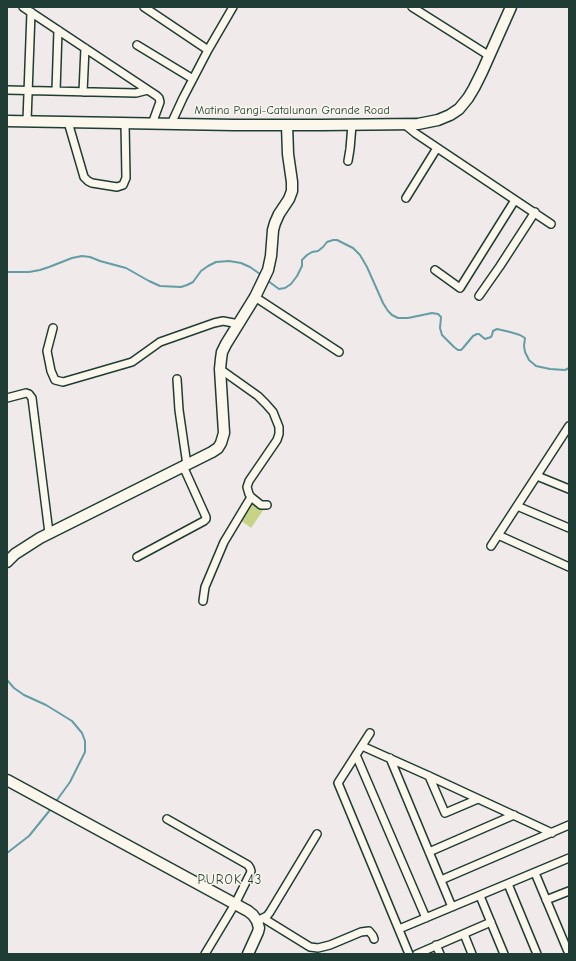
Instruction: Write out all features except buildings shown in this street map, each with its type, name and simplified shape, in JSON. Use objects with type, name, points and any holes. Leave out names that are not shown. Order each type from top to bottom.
[{"type":"street","points":[[23,7],[157,96],[159,103],[152,124]]},
{"type":"street","points":[[144,7],[208,50]]},
{"type":"street","points":[[171,124],[208,50],[233,7]]},
{"type":"street","points":[[412,7],[488,55]]},
{"type":"street","name":"Matina Pangi-Catalunan Grande Road","points":[[7,121],[152,124],[352,125],[418,124],[438,120],[459,109],[468,98],[511,7]]},
{"type":"street","points":[[27,121],[31,12]]},
{"type":"street","points":[[56,91],[58,30]]},
{"type":"street","points":[[137,45],[193,79]]},
{"type":"street","points":[[83,92],[84,48]]},
{"type":"street","points":[[7,90],[136,93],[148,90]]},
{"type":"street","points":[[68,122],[84,177],[92,184],[117,187],[123,184],[126,178],[125,123]]},
{"type":"street","points":[[404,124],[414,133],[551,224]]},
{"type":"street","points":[[7,562],[28,544],[218,448],[224,433],[220,369],[222,352],[255,297],[268,270],[275,223],[292,191],[287,125]]},
{"type":"street","points":[[348,161],[352,125]]},
{"type":"street","points":[[406,198],[437,148]]},
{"type":"street","points":[[435,270],[460,288],[515,200]]},
{"type":"street","points":[[479,296],[535,212]]},
{"type":"street","points":[[255,297],[339,352]]},
{"type":"street","points":[[53,328],[48,352],[51,371],[55,380],[63,382],[132,362],[160,342],[214,323],[223,321],[239,324]]},
{"type":"street","points":[[220,369],[258,396],[273,412],[279,427],[277,440],[249,481],[247,487],[251,497],[261,505],[267,505]]},
{"type":"street","points":[[137,557],[206,519],[185,466],[177,379]]},
{"type":"street","points":[[7,398],[26,393],[32,398],[49,533]]},
{"type":"street","points":[[491,546],[569,426]]},
{"type":"street","points":[[537,476],[569,489]]},
{"type":"street","points":[[203,601],[205,587],[224,542],[251,497]]},
{"type":"street","points":[[517,506],[569,528]]},
{"type":"street","points":[[498,536],[569,567]]},
{"type":"street","points":[[370,732],[338,783],[409,954]]},
{"type":"street","points":[[362,746],[552,833]]},
{"type":"street","points":[[356,755],[426,918]]},
{"type":"street","points":[[390,758],[452,907]]},
{"type":"street","points":[[429,776],[445,813],[478,798]]},
{"type":"street","points":[[7,780],[248,911],[252,915],[310,947],[318,948],[330,945],[361,932],[370,931],[374,939]]},
{"type":"street","points":[[429,852],[514,815]]},
{"type":"street","points":[[167,819],[248,865],[251,871],[235,904],[205,954]]},
{"type":"street","points":[[441,880],[569,825]]},
{"type":"street","points":[[260,919],[267,916],[270,912],[317,834]]},
{"type":"street","points":[[399,929],[569,858]]},
{"type":"street","points":[[534,872],[569,954]]},
{"type":"street","points":[[508,884],[537,954]]},
{"type":"street","points":[[546,900],[569,891]]},
{"type":"street","points":[[480,896],[504,954]]},
{"type":"street","points":[[248,954],[258,932],[260,919]]},
{"type":"street","points":[[416,954],[491,922]]},
{"type":"street","points":[[464,934],[472,954]]},
{"type":"street","points":[[436,945],[440,954]]},
{"type":"green space","points":[[253,501],[264,509],[251,528],[240,520]]},
{"type":"waterway","points":[[268,281],[279,289],[285,288],[291,284],[297,276],[302,266],[302,260],[307,255],[318,251],[327,242],[337,240],[353,248],[360,255],[383,303],[392,315],[398,318],[408,318],[432,313],[438,314],[441,317],[440,328],[442,335],[458,350],[461,350],[473,336],[477,334],[485,339],[491,337],[493,331],[497,329],[510,332],[525,338],[525,352],[529,360],[536,366],[565,370],[569,368]]},
{"type":"waterway","points":[[7,272],[29,272],[40,270],[72,258],[82,256],[126,268],[160,286],[181,287],[187,285],[193,282],[201,271],[216,262],[229,261],[241,263],[260,274]]},
{"type":"waterway","points":[[7,680],[14,688],[24,695],[46,705],[72,721],[82,733],[85,741],[85,752],[70,782],[57,800]]},
{"type":"waterway","points":[[7,853],[29,836],[50,810]]},
{"type":"district","name":"PUROK 43","points":[[230,880]]}]
